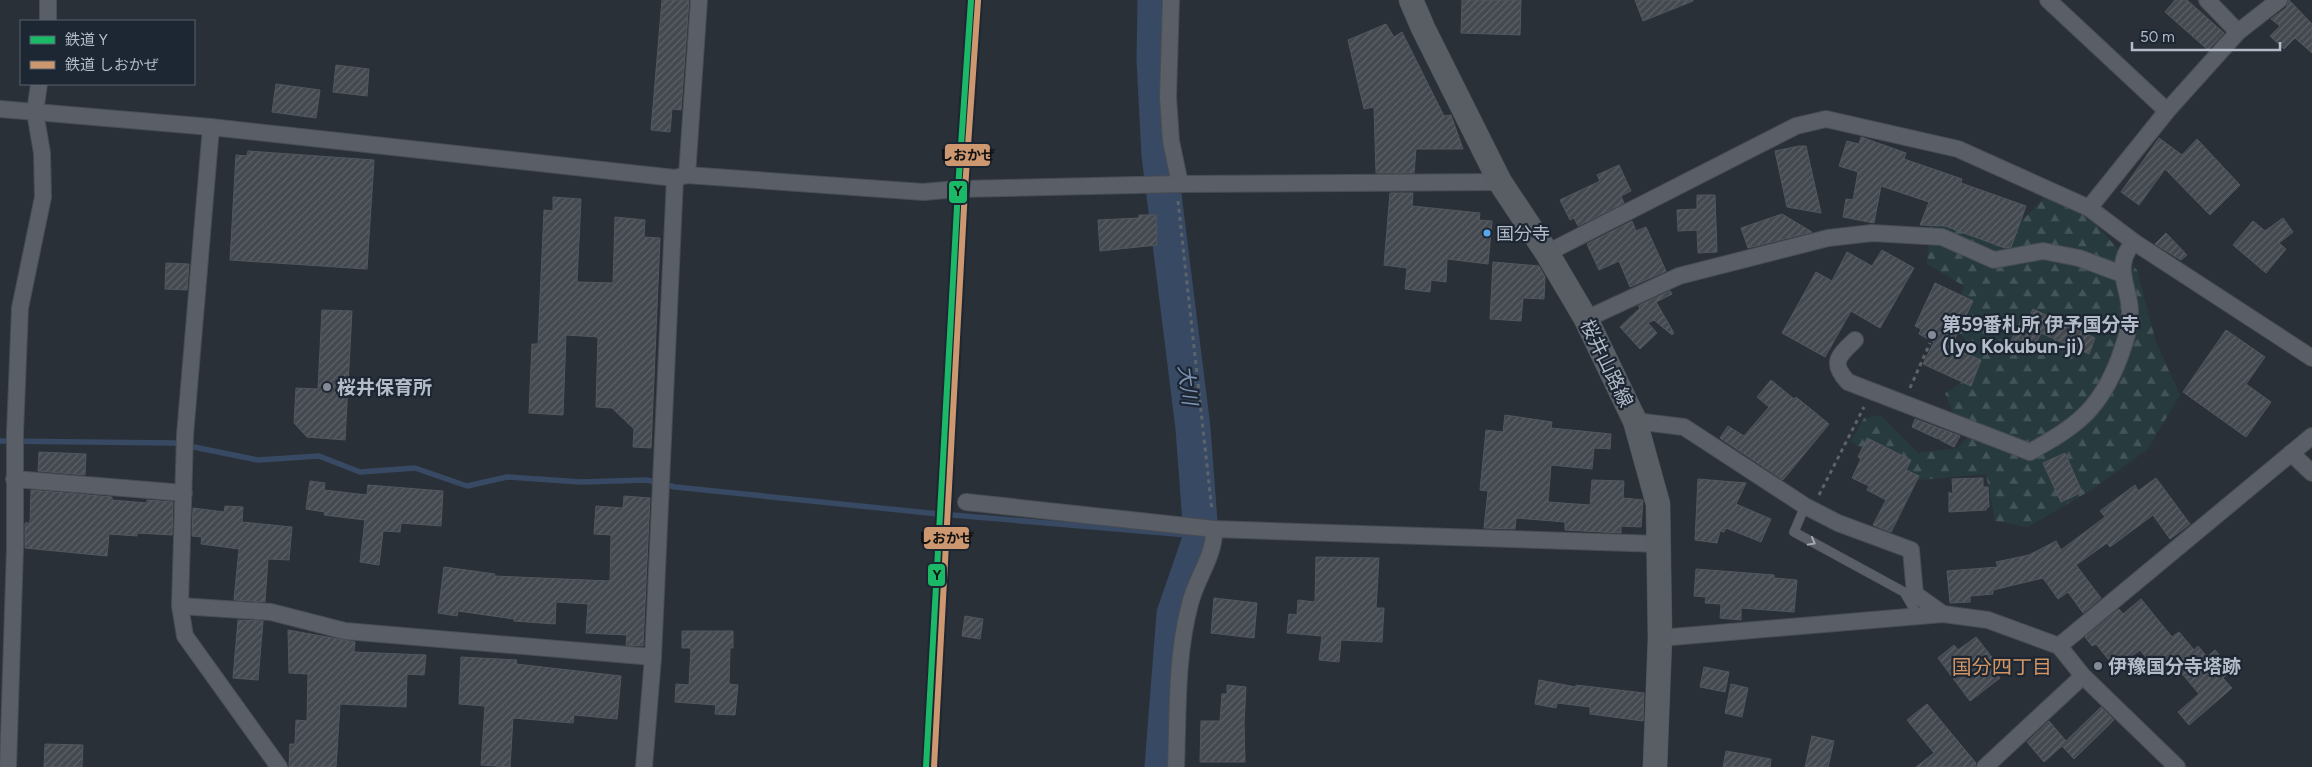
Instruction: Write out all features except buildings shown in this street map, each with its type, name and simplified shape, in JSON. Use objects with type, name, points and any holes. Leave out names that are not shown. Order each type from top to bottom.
[{"type":"main road","name":"桜井山路線","points":[[1411,0],[1422,28],[1500,182],[1547,253],[1586,319],[1635,421],[1658,504],[1660,638],[1655,767]]},
{"type":"street","points":[[48,0],[48,20]]},
{"type":"street","points":[[644,767],[653,656],[681,176],[699,0]]},
{"type":"street","points":[[1171,0],[1168,97],[1171,141],[1180,184]]},
{"type":"street","points":[[2048,0],[2167,111]]},
{"type":"street","points":[[2207,0],[2238,32]]},
{"type":"street","points":[[2089,208],[2167,111],[2238,32],[2279,0]]},
{"type":"street","points":[[8,767],[15,548],[14,479],[20,308],[42,197],[42,153],[35,112],[39,85]]},
{"type":"street","points":[[0,110],[211,127],[681,176],[923,192],[958,189],[1180,184],[1500,182]]},
{"type":"street","points":[[1547,253],[1796,126],[1826,119],[1958,149],[2089,208],[2134,242],[2312,358]]},
{"type":"street","points":[[211,127],[185,435],[180,606],[185,636],[280,767]]},
{"type":"street","points":[[1586,319],[1679,276],[1828,238],[1872,233],[1942,238],[1994,260],[2043,251],[2079,258],[2122,274]]},
{"type":"street","points":[[1855,340],[1842,352],[1837,361],[1839,372],[1848,382],[2030,452],[2067,431],[2092,409],[2109,383],[2129,333],[2130,309],[2122,274],[2129,248],[2134,242]]},
{"type":"street","points":[[1635,421],[1684,427],[1809,507],[1838,523],[1911,550],[1916,594],[1943,614]]},
{"type":"street","points":[[2059,646],[2312,436]]},
{"type":"street","points":[[2291,453],[2312,473]]},
{"type":"street","points":[[14,479],[184,494]]},
{"type":"street","points":[[966,502],[1214,529],[1659,544]]},
{"type":"street","points":[[1176,767],[1181,654],[1190,603],[1215,543],[1214,529]]},
{"type":"street","points":[[180,606],[271,612],[345,631],[653,656]]},
{"type":"street","points":[[1660,638],[1943,614],[1988,620],[2059,646],[2083,676],[2177,767]]},
{"type":"street","points":[[1985,767],[2083,676]]},
{"type":"lane","points":[[1809,507],[1794,532],[1904,592],[1918,616]]},
{"type":"path","points":[[1180,184],[1178,196],[1214,529]]},
{"type":"path","points":[[1903,403],[1930,343]]},
{"type":"path","points":[[1809,507],[1863,410]]},
{"type":"green space","points":[[2046,196],[2089,217],[2137,270],[2156,342],[2180,395],[2147,450],[2091,490],[2028,527],[1995,521],[1986,474],[1909,481],[1851,441],[1864,418],[1880,415],[1918,453],[1957,448],[1968,437],[1957,423],[1945,393],[1977,373],[1964,337],[1947,328],[1964,286],[1927,264],[1930,220],[2002,241]]},
{"type":"waterway","name":"大川","points":[[1155,0],[1154,60],[1159,155],[1193,428],[1201,536],[1174,614],[1162,767]]},
{"type":"waterway","points":[[0,441],[174,443],[258,460],[319,456],[360,472],[415,468],[467,486],[507,477],[581,482],[647,480],[675,487],[929,513],[1200,536]]},
{"type":"rail line","name":"Y","points":[[926,767],[958,189],[971,0]]},
{"type":"rail line","name":"しおかぜ","points":[[934,767],[965,189],[978,1]]},
{"type":"place","name":"国分寺","points":[[1487,233]]},
{"type":"place","name":"第59番札所 伊予国分寺 (Iyo Kokubun-ji)","points":[[1932,335]]},
{"type":"place","name":"桜井保育所","points":[[327,387]]},
{"type":"place","name":"伊豫国分寺塔跡","points":[[2098,666]]},
{"type":"district","name":"国分四丁目","points":[[2002,667]]}]
